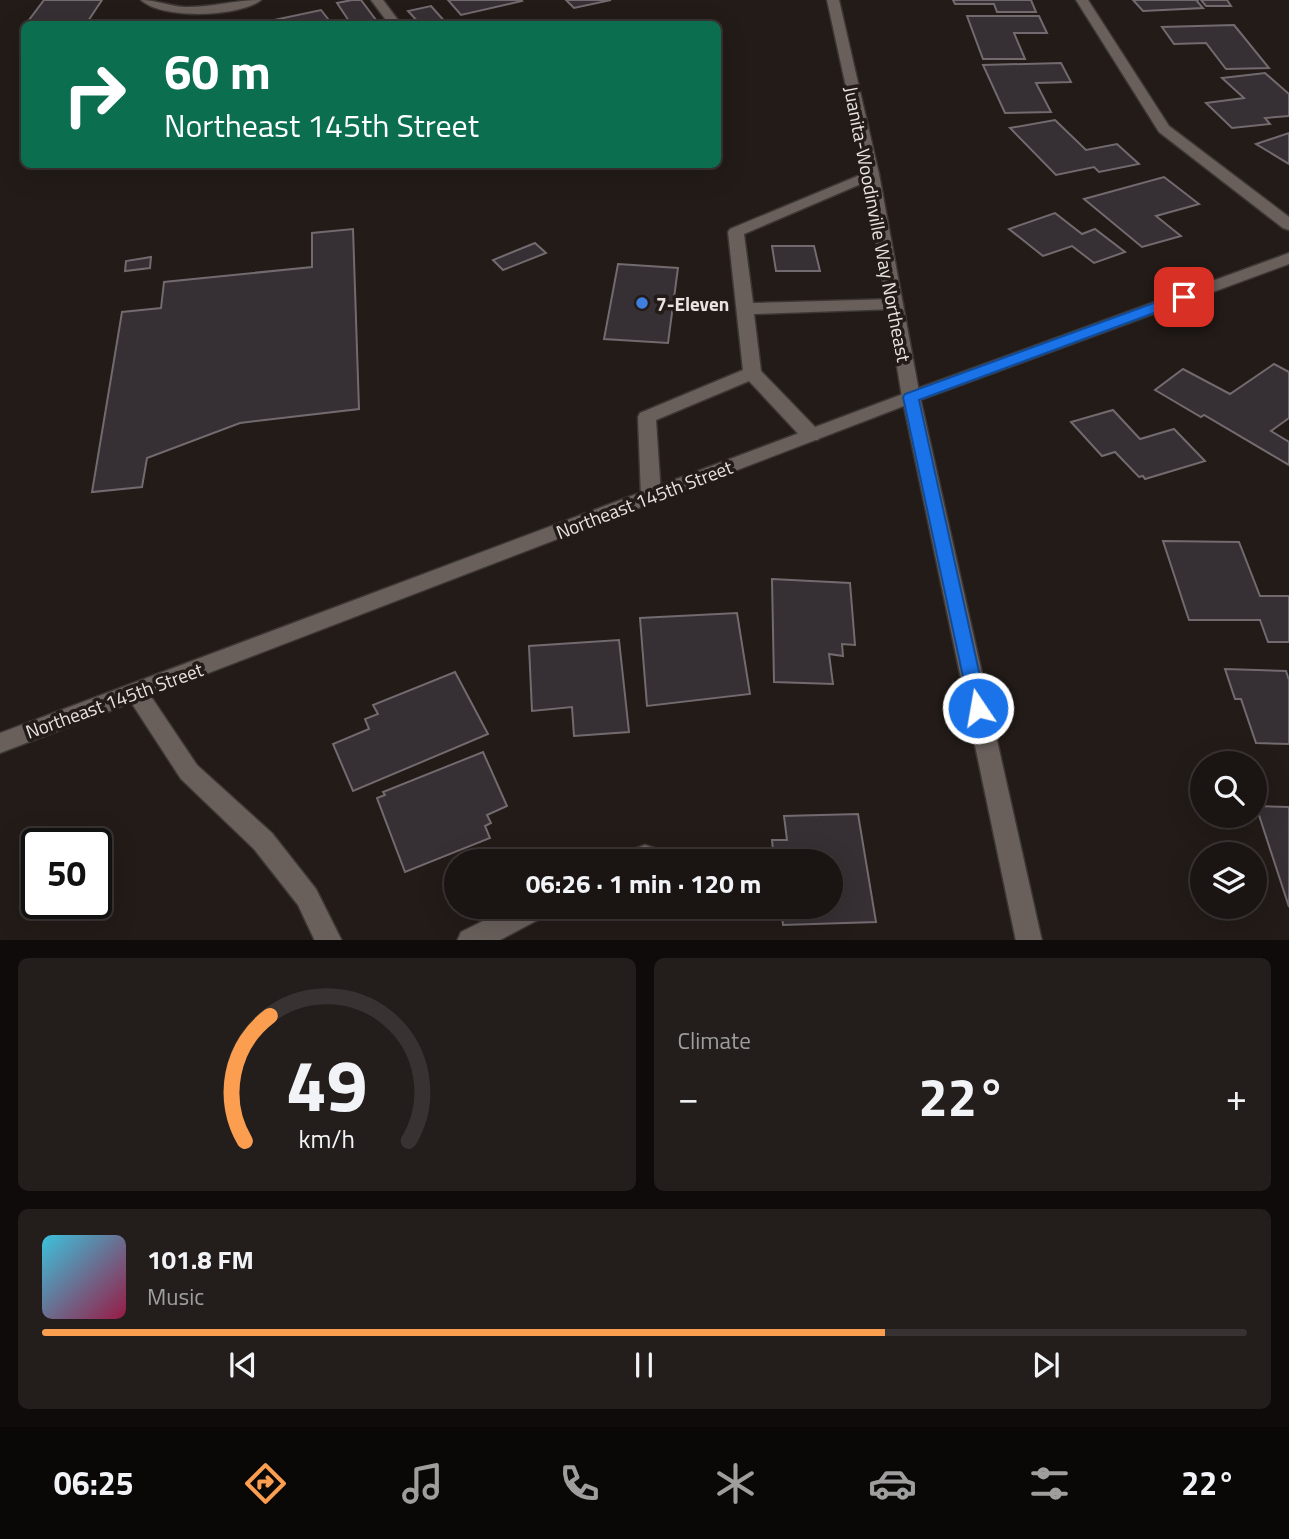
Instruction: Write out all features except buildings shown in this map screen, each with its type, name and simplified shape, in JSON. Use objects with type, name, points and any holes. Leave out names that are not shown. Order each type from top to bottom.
[{"type":"street","points":[[147,0],[162,9],[209,9],[255,0]]},
{"type":"street","points":[[377,0],[394,21]]},
{"type":"street","name":"Juanita-Woodinville Way Northeast","points":[[833,0],[872,174],[911,397],[1029,940]]},
{"type":"street","points":[[1083,0],[1164,129],[1289,225]]},
{"type":"street","points":[[811,435],[752,373],[736,232],[872,174]]},
{"type":"street","name":"Northeast 145th Street","points":[[0,743],[911,397],[1289,258]]},
{"type":"street","points":[[745,309],[895,304]]},
{"type":"street","points":[[651,496],[647,417],[752,373]]},
{"type":"street","points":[[136,693],[189,772],[263,841],[307,897],[329,940]]},
{"type":"street","points":[[470,940],[513,919]]},
{"type":"place","name":"7-Eleven","points":[[642,303]]},
{"type":"route","points":[[978,708],[911,397],[1184,297]]}]
